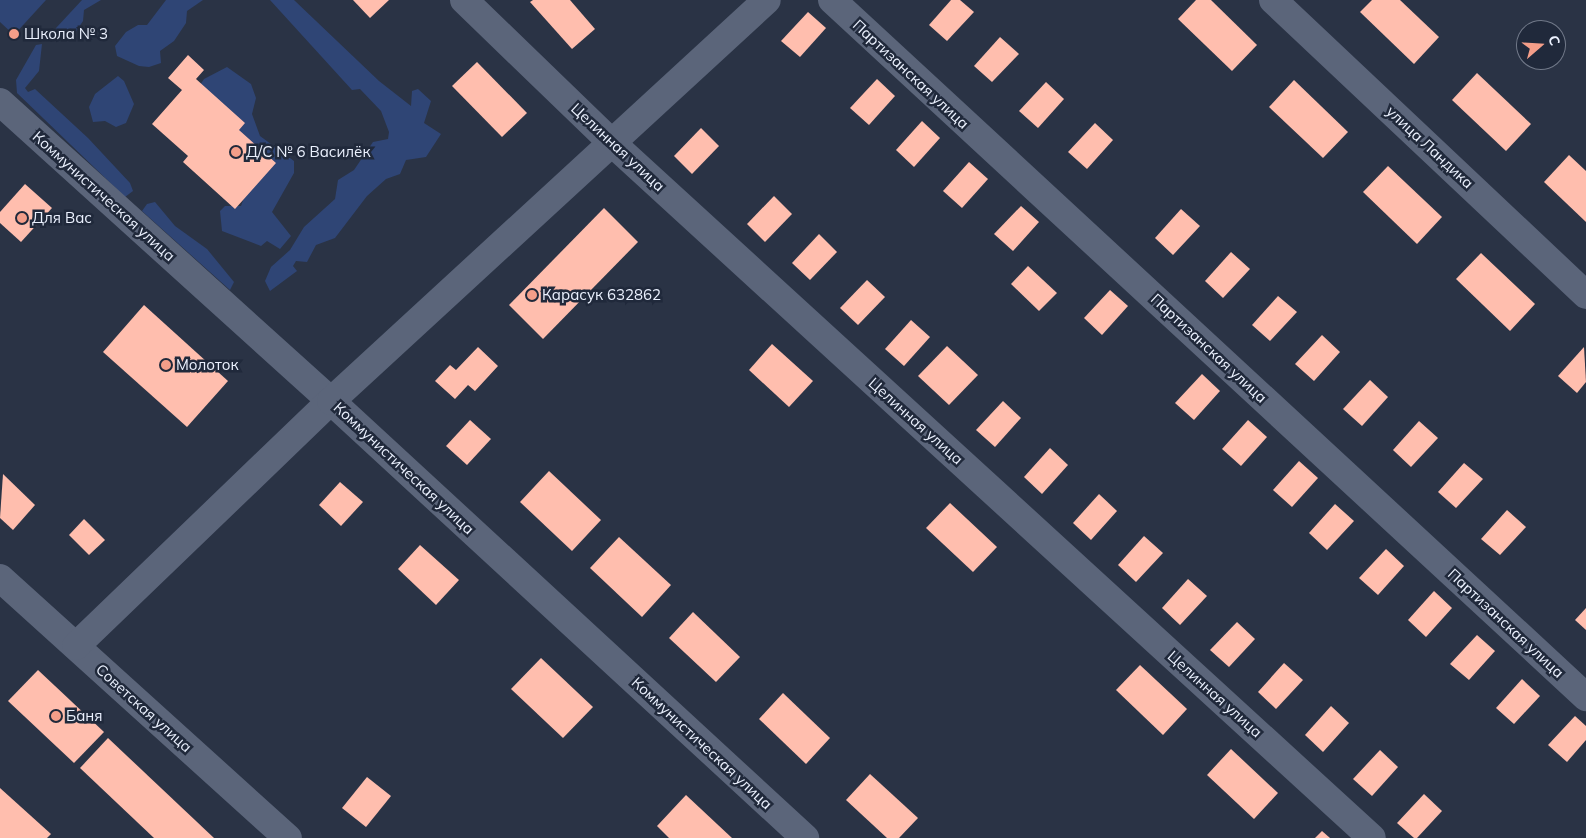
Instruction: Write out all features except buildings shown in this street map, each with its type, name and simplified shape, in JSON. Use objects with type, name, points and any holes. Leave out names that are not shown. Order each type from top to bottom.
[{"type":"street","name":"Целинная улица","points":[[464,0],[611,142],[1372,838]]},
{"type":"street","points":[[76,646],[331,401],[767,0]]},
{"type":"street","name":"Партизанская улица","points":[[832,0],[1586,697]]},
{"type":"street","name":"улица Ландика","points":[[1273,0],[1586,295]]},
{"type":"street","name":"Коммунистическая улица","points":[[0,102],[331,401],[805,838]]},
{"type":"street","name":"Советская улица","points":[[0,578],[288,838]]},
{"type":"shaded area","points":[[0,0],[46,0],[14,35],[0,22]]},
{"type":"shaded area","points":[[82,0],[101,0],[84,10],[83,21],[75,33],[61,40],[56,28]]},
{"type":"shaded area","points":[[166,0],[203,0],[187,11],[186,23],[174,41],[160,51],[161,63],[149,67],[139,66],[117,56],[115,46],[126,32],[138,25],[147,25]]},
{"type":"shaded area","points":[[270,0],[294,0],[379,81],[411,106],[412,91],[418,89],[431,101],[424,123],[441,134],[426,157],[406,160],[400,174],[386,179],[367,196],[335,238],[316,245],[307,262],[296,261],[293,266],[297,271],[270,291],[265,281],[271,267],[290,250],[304,227],[335,199],[338,180],[354,170],[373,142],[388,139],[389,132],[381,111],[360,89],[352,90]]},
{"type":"shaded area","points":[[42,44],[39,71],[25,88],[28,92],[35,89],[88,138],[130,183],[133,191],[125,197],[17,93],[16,80],[36,45]]},
{"type":"shaded area","points":[[227,67],[251,84],[256,98],[252,114],[260,136],[294,161],[294,173],[272,212],[291,236],[280,249],[267,241],[261,246],[222,231],[220,211],[225,206],[241,206],[246,192],[194,94],[204,79]]},
{"type":"shaded area","points":[[118,76],[124,81],[134,104],[126,123],[116,127],[105,121],[93,122],[89,107],[95,94]]},
{"type":"shaded area","points":[[155,202],[175,226],[207,249],[234,282],[230,290],[142,211],[147,204]]},
{"type":"place","name":"Школа № 3","points":[[14,34]]},
{"type":"place","name":"Д/С № 6 Василёк","points":[[236,152]]},
{"type":"place","name":"Для Вас","points":[[22,218]]},
{"type":"place","name":"Карасук 632862","points":[[532,295]]},
{"type":"place","name":"Молоток","points":[[166,365]]},
{"type":"place","name":"Баня","points":[[56,716]]}]
